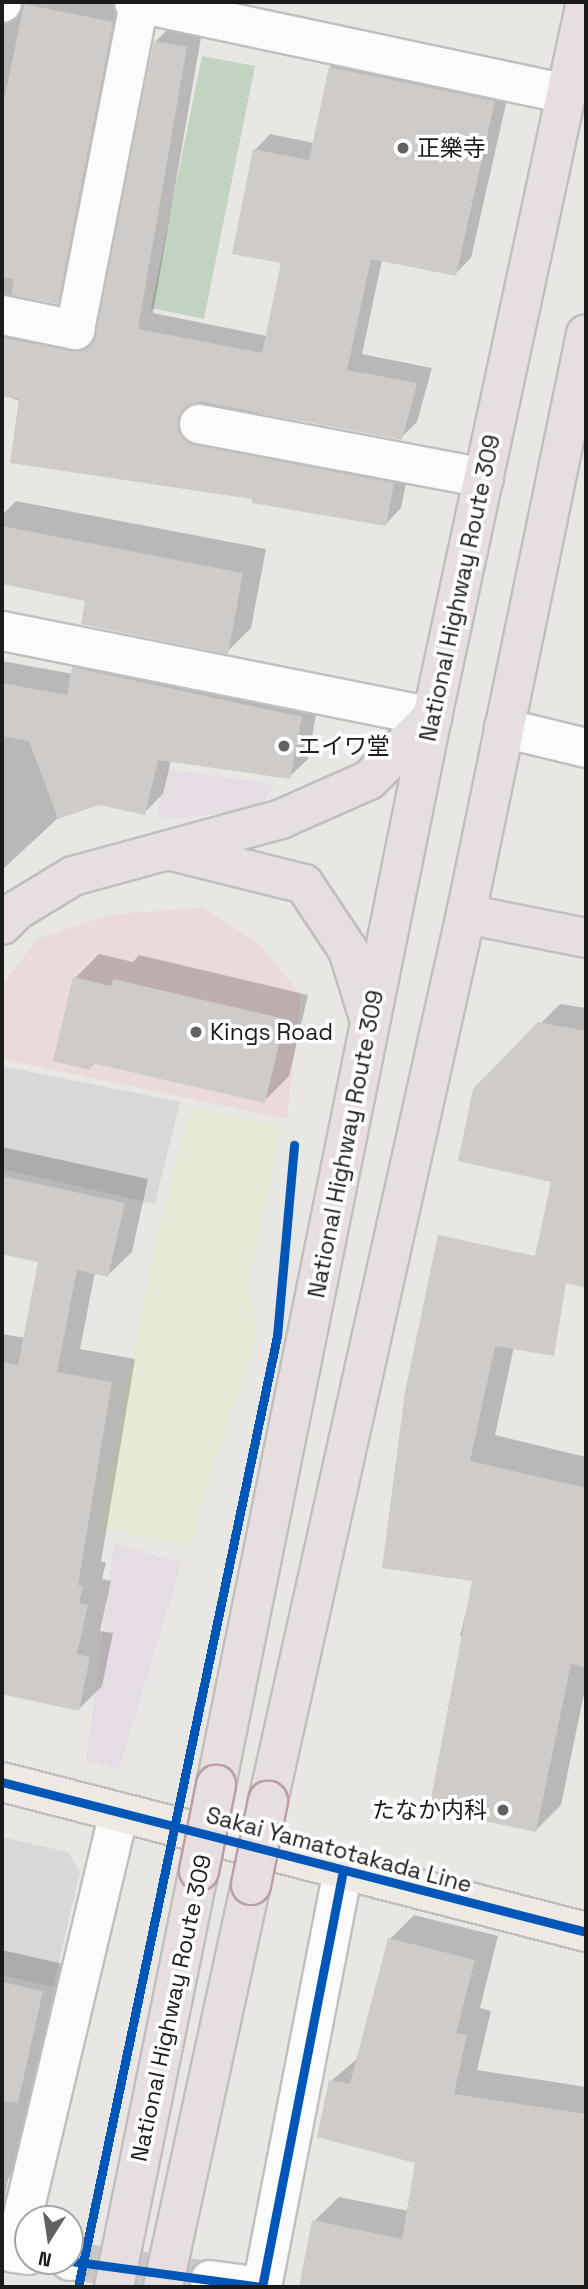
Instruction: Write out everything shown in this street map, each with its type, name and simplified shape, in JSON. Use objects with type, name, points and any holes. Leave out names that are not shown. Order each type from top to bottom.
[{"type":"highway","name":"National Highway Route 309","points":[[115,2284],[432,717],[586,2]]},
{"type":"highway","points":[[163,2286],[466,914],[586,334]]},
{"type":"highway","points":[[2,925],[17,910],[73,876],[281,818],[369,780],[432,717]]},
{"type":"highway","points":[[163,849],[304,884],[348,950],[370,1024]]},
{"type":"highway","points":[[466,914],[586,938]]},
{"type":"main road","name":"Sakai Yamatotakada Line","points":[[2,1782],[343,1872],[586,1932]]},
{"type":"street","points":[[2,315],[75,330],[136,2],[566,94]]},
{"type":"street","points":[[199,424],[484,478]]},
{"type":"street","points":[[2,631],[432,717]]},
{"type":"street","points":[[504,728],[586,748]]},
{"type":"street","points":[[25,2205],[119,1813]]},
{"type":"street","points":[[210,2280],[262,2287],[343,1872]]},
{"type":"shaded area","points":[[166,769],[274,784],[260,808],[177,819],[157,816]]},
{"type":"shaded area","points":[[202,907],[257,942],[301,995],[287,1119],[2,1059],[2,986],[36,940],[108,915]]},
{"type":"shaded area","points":[[2,1066],[180,1102],[155,1204],[2,1169]]},
{"type":"shaded area","points":[[114,1544],[182,1562],[119,1769],[86,1762]]},
{"type":"shaded area","points":[[2,1837],[68,1852],[80,1872],[53,1987],[2,1975]]},
{"type":"green space","points":[[202,56],[255,66],[204,319],[151,308]]},
{"type":"green space","points":[[190,1107],[282,1127],[248,1282],[257,1332],[189,1546],[98,1527],[151,1262]]},
{"type":"building","points":[[24,4],[113,22],[58,304],[11,295],[14,279],[2,277],[2,110]]},
{"type":"building","points":[[154,41],[187,47],[138,329],[262,353],[281,263],[232,254],[253,149],[309,160],[329,67],[495,101],[456,276],[371,259],[347,370],[417,383],[402,440],[203,402],[191,404],[178,419],[179,432],[195,445],[394,483],[386,526],[252,503],[252,499],[10,463],[19,399],[2,396],[4,338],[71,351],[92,344]]},
{"type":"building","points":[[2,526],[243,573],[228,654],[81,624],[85,601],[2,584]]},
{"type":"building","points":[[72,667],[302,717],[290,779],[158,760],[145,815],[99,805],[58,819],[29,741],[2,736],[2,683],[67,695]]},
{"type":"building","points":[[73,977],[111,986],[113,979],[285,1019],[265,1103],[92,1063],[90,1070],[53,1061]]},
{"type":"building","points":[[538,1022],[586,1031],[586,1288],[566,1283],[554,1356],[495,1346],[470,1461],[586,1488],[586,1668],[571,1664],[536,1832],[429,1809],[472,1581],[382,1568],[405,1392],[438,1235],[535,1256],[551,1182],[458,1161],[473,1089]]},
{"type":"building","points":[[2,1176],[125,1203],[108,1277],[77,1270],[57,1372],[112,1382],[78,1585],[83,1586],[79,1603],[88,1605],[77,1654],[90,1657],[79,1711],[2,1694],[2,1362],[18,1365],[38,1262],[2,1254]]},
{"type":"building","points":[[388,1938],[475,1960],[456,2033],[467,2035],[454,2094],[586,2114],[586,2287],[299,2287],[312,2220],[402,2239],[415,2163],[317,2137],[329,2080],[350,2084]]},
{"type":"building","points":[[2,1982],[43,1991],[18,2103],[2,2101]]},
{"type":"tunnel","points":[[84,2263],[210,2280]]},
{"type":"cycle path","points":[[78,2287],[277,1336],[294,1145]]},
{"type":"cycle path","points":[[2,1782],[586,1932]]},
{"type":"cycle path","points":[[84,2263],[262,2287],[343,1872]]},
{"type":"place","name":"正樂寺","points":[[403,148]]},
{"type":"place","name":"エイワ堂","points":[[284,746]]},
{"type":"place","name":"Kings Road","points":[[196,1032]]},
{"type":"place","name":"たなか内科","points":[[503,1810]]}]
